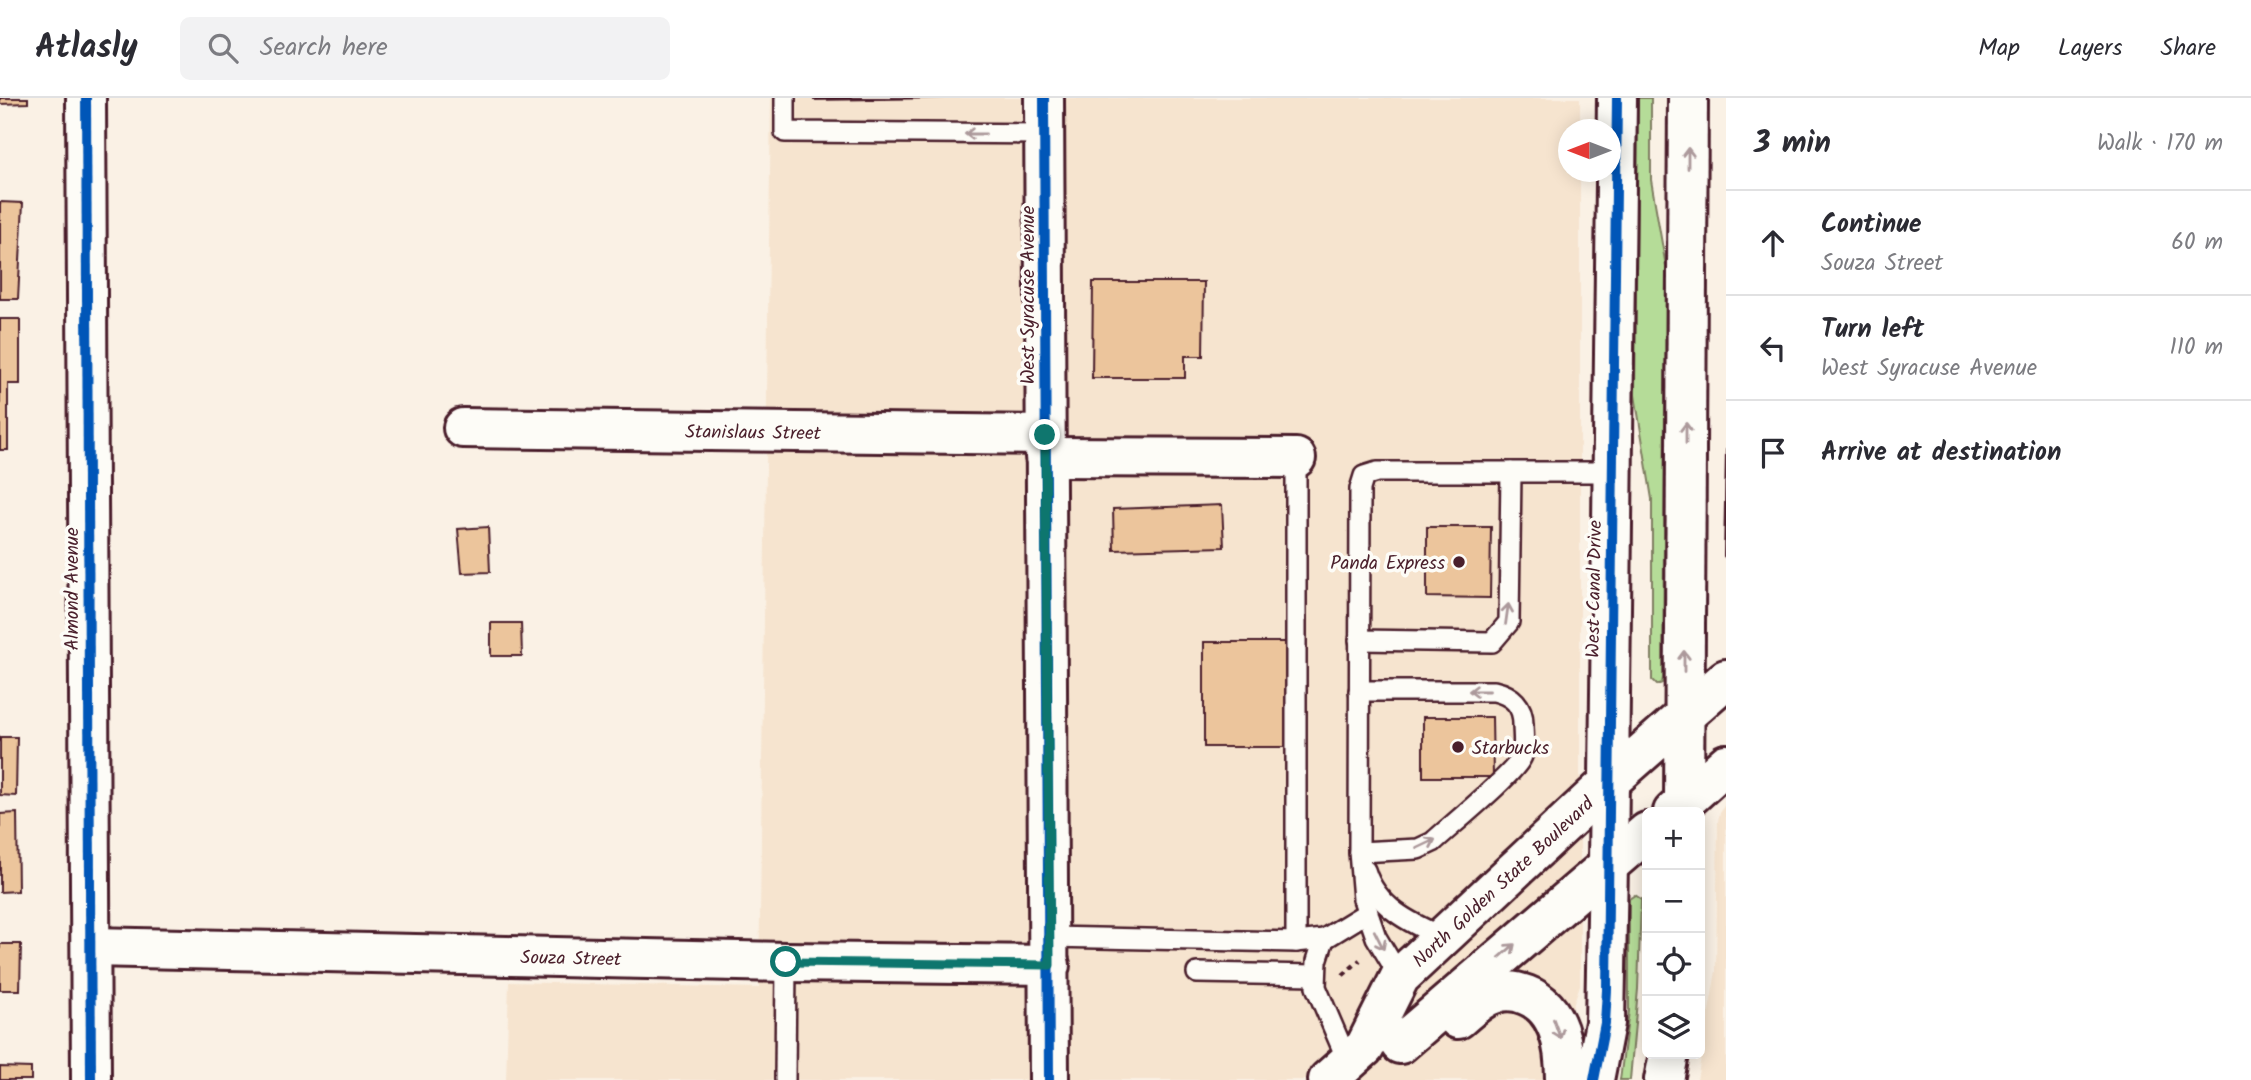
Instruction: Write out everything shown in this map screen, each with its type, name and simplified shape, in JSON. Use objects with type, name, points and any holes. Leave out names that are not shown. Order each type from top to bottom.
[{"type":"street","name":"Almond Avenue","points":[[86,98],[91,1080]]},
{"type":"street","name":"West Canal Drive","points":[[1594,1080],[1605,1023],[1616,98]]},
{"type":"street","points":[[1680,807],[1684,717],[1688,98]]},
{"type":"street","name":"West Syracuse Avenue","points":[[1044,116],[1049,1080]]},
{"type":"street","name":"Stanislaus Street","points":[[463,429],[1045,446],[1296,458]]},
{"type":"street","name":"North Golden State Boulevard","points":[[1360,1058],[1400,978],[1609,782],[1726,679]]},
{"type":"street","points":[[1682,807],[1726,764]]},
{"type":"street","points":[[1360,1058],[1642,836]]},
{"type":"street","name":"Souza Street","points":[[91,947],[786,962],[1049,951]]},
{"type":"street","points":[[1360,1058],[1434,1038],[1482,1000],[1496,993],[1519,993],[1538,1001],[1554,1020],[1560,1036],[1565,1080]]},
{"type":"street","points":[[1664,1080],[1668,1059]]},
{"type":"lane","points":[[785,98],[785,132],[1044,116]]},
{"type":"lane","points":[[1296,458],[1296,942]]},
{"type":"lane","points":[[1400,978],[1376,937],[1363,899],[1359,852],[1360,489],[1364,476],[1377,472],[1612,472]]},
{"type":"lane","points":[[1359,640],[1492,642],[1509,622],[1511,472]]},
{"type":"lane","points":[[1359,691],[1500,692],[1516,702],[1522,711],[1523,750],[1516,767],[1429,845],[1411,850],[1359,852]]},
{"type":"lane","points":[[1359,852],[1369,883],[1393,913],[1444,938]]},
{"type":"lane","points":[[1049,951],[1324,940],[1368,912]]},
{"type":"lane","points":[[1324,940],[1315,975],[1320,999],[1360,1058]]},
{"type":"lane","points":[[785,1080],[786,962]]},
{"type":"lane","points":[[1197,973],[1315,975]]},
{"type":"path","points":[[1343,975],[1369,952]]},
{"type":"shaded area","points":[[771,98],[1580,98],[1580,119],[1558,119],[1558,182],[1580,182],[1580,985],[1547,1080],[506,1080],[509,982],[759,988]]},
{"type":"shaded area","points":[[1726,803],[1726,1080],[1697,1080],[1701,1059],[1705,1059],[1705,1034],[1716,971],[1720,812]]},
{"type":"green space","points":[[1638,98],[1651,98],[1651,180],[1666,267],[1663,678],[1662,683],[1657,685],[1652,680],[1652,499],[1635,395]]},
{"type":"green space","points":[[1635,895],[1641,899],[1638,989],[1630,1080],[1620,1080],[1629,1011],[1629,899]]},
{"type":"building","points":[[0,98],[28,98],[28,103],[0,104]]},
{"type":"building","points":[[814,98],[946,98],[814,100]]},
{"type":"building","points":[[0,202],[23,203],[18,299],[0,299]]},
{"type":"building","points":[[1093,282],[1204,282],[1203,356],[1185,356],[1185,378],[1092,378]]},
{"type":"building","points":[[0,319],[20,319],[20,384],[8,384],[8,450],[0,450]]},
{"type":"building","points":[[1726,449],[1726,558],[1724,556]]},
{"type":"building","points":[[1222,505],[1224,547],[1114,550],[1113,509]]},
{"type":"building","points":[[488,527],[490,572],[462,573],[458,529]]},
{"type":"building","name":"Panda Express","points":[[1427,527],[1491,527],[1490,598],[1427,597]]},
{"type":"building","points":[[491,623],[521,623],[522,656],[491,656]]},
{"type":"building","points":[[1204,642],[1289,642],[1289,747],[1204,747]]},
{"type":"building","name":"Starbucks","points":[[1423,717],[1492,717],[1493,777],[1423,777]]},
{"type":"building","points":[[0,737],[17,737],[16,796],[0,795]]},
{"type":"building","points":[[17,813],[18,891],[0,892],[0,814]]},
{"type":"building","points":[[0,944],[21,944],[20,990],[0,990]]},
{"type":"building","points":[[0,1067],[31,1068],[31,1080],[0,1080]]},
{"type":"cycle path","points":[[86,98],[91,1080]]},
{"type":"cycle path","points":[[1044,98],[1049,1080]]},
{"type":"cycle path","points":[[1594,1080],[1605,1023],[1607,990],[1617,98]]},
{"type":"place","name":"Panda Express","points":[[1459,562]]},
{"type":"place","name":"Starbucks","points":[[1458,747]]},
{"type":"route","points":[[786,962],[1050,965],[1045,435]]}]
